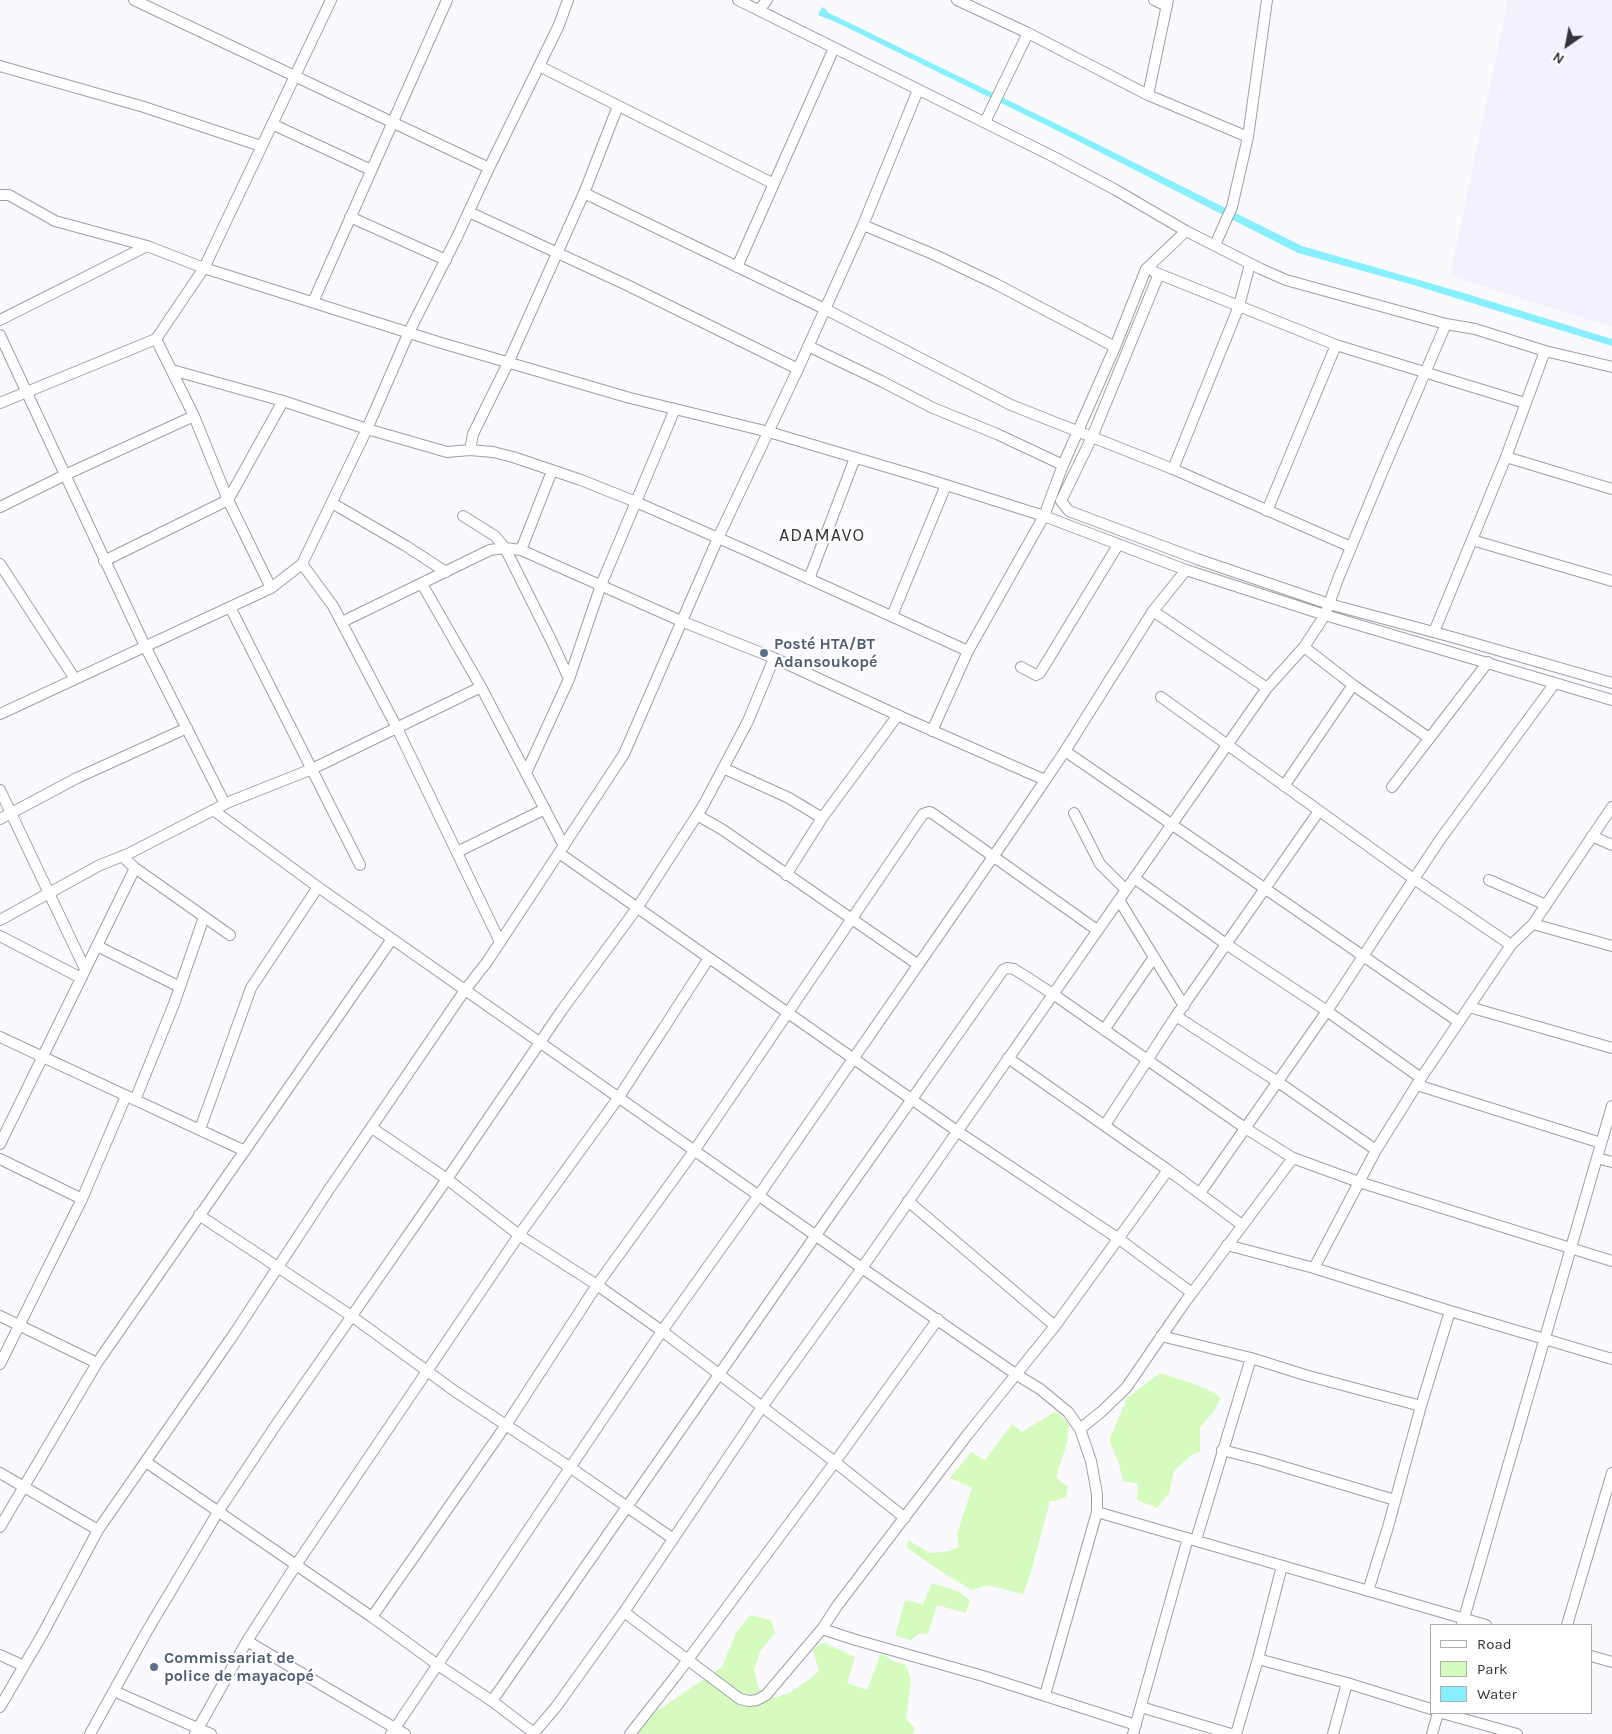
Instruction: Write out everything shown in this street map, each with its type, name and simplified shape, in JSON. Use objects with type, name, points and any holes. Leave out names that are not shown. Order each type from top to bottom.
[{"type":"street","points":[[134,0],[489,168]]},
{"type":"street","points":[[0,403],[156,339],[204,268],[330,0]]},
{"type":"street","points":[[313,302],[447,0]]},
{"type":"street","points":[[0,714],[271,588],[302,564],[332,503],[409,332],[446,260],[539,66],[568,0]]},
{"type":"street","points":[[738,0],[985,122],[1114,189],[1186,231],[1286,280],[1446,324],[1475,329],[1545,351],[1612,367]]},
{"type":"street","points":[[759,10],[768,0]]},
{"type":"street","points":[[957,0],[1028,33],[1148,95],[1248,136]]},
{"type":"street","points":[[1148,95],[1168,3],[1154,0]]},
{"type":"street","points":[[1215,245],[1232,207],[1248,136],[1267,0]]},
{"type":"street","points":[[985,122],[1028,33]]},
{"type":"street","points":[[737,267],[772,183],[834,48]]},
{"type":"street","points":[[0,66],[144,107],[261,146]]},
{"type":"street","points":[[539,66],[772,183]]},
{"type":"street","points":[[0,1707],[98,1530],[200,1383],[465,990],[500,942],[624,754],[718,538],[798,369],[863,225],[918,90]]},
{"type":"street","points":[[470,450],[474,434],[584,193],[618,106]]},
{"type":"street","points":[[272,124],[371,170]]},
{"type":"street","points":[[584,193],[825,309],[1012,406],[1173,469],[1351,547]]},
{"type":"street","points":[[0,195],[9,195],[55,221],[147,246],[204,268],[508,363],[675,409],[768,432],[946,485],[1044,516],[1186,570],[1325,615],[1612,700]]},
{"type":"street","points":[[469,212],[629,286],[798,369]]},
{"type":"street","points":[[350,217],[446,260]]},
{"type":"street","points":[[863,225],[935,254],[1115,346]]},
{"type":"street","points":[[932,731],[968,651],[1044,516],[1063,465],[1115,346],[1146,268],[1186,231]]},
{"type":"street","points":[[0,320],[147,246]]},
{"type":"street","points":[[1173,469],[1239,306],[1250,264]]},
{"type":"street","points":[[1146,268],[1336,345],[1526,403]]},
{"type":"street","points":[[1159,274],[1092,437],[1062,500],[1069,511],[1197,560],[1329,604],[1612,683]]},
{"type":"street","points":[[146,1462],[372,1617],[492,1701],[534,1733],[556,1707],[624,1612],[672,1538],[762,1407],[862,1268],[1267,688],[1304,647],[1325,615],[1351,547],[1446,324]]},
{"type":"street","points":[[0,334],[104,562],[225,804]]},
{"type":"street","points":[[156,339],[194,416],[228,500],[271,588]]},
{"type":"street","points":[[1267,511],[1336,345]]},
{"type":"street","points":[[808,346],[933,408],[997,434],[1063,465]]},
{"type":"street","points":[[1434,632],[1506,457],[1545,351]]},
{"type":"street","points":[[172,370],[283,401],[366,429],[448,452],[470,450],[493,452],[552,471],[636,502],[968,651]]},
{"type":"street","points":[[104,562],[228,500],[283,401]]},
{"type":"street","points":[[526,772],[569,679],[601,585],[675,409]]},
{"type":"street","points":[[0,507],[64,475],[194,416]]},
{"type":"street","points":[[1506,457],[1612,489]]},
{"type":"street","points":[[809,579],[855,458]]},
{"type":"street","points":[[521,550],[552,471]]},
{"type":"street","points":[[892,616],[946,485]]},
{"type":"street","points":[[332,503],[406,546],[446,572]]},
{"type":"street","points":[[463,516],[495,536],[505,548],[569,679]]},
{"type":"street","points":[[1472,540],[1612,582]]},
{"type":"street","points":[[1021,667],[1036,675],[1040,674],[1118,545]]},
{"type":"street","points":[[342,622],[490,550],[505,548],[521,550],[681,621],[774,658],[932,731],[1045,780]]},
{"type":"street","points":[[0,564],[75,679]]},
{"type":"street","points":[[302,564],[333,606],[342,622],[397,728],[500,942]]},
{"type":"street","points":[[393,1731],[662,1330],[759,1196],[852,1058],[1065,751],[1153,611],[1186,570]]},
{"type":"street","points":[[422,584],[481,687],[526,772],[545,809],[562,849],[636,908],[789,1012],[957,1131],[1119,1239],[1192,1293]]},
{"type":"street","points":[[230,607],[360,865]]},
{"type":"street","points":[[1153,611],[1267,688]]},
{"type":"street","points":[[1304,647],[1353,685],[1429,738]]},
{"type":"street","points":[[90,1734],[147,1631],[218,1512],[562,1010],[636,908],[697,815],[748,721],[774,658]]},
{"type":"street","points":[[1392,787],[1488,662]]},
{"type":"street","points":[[1200,1193],[1327,1011],[1438,841],[1555,683]]},
{"type":"street","points":[[1284,786],[1353,685]]},
{"type":"street","points":[[0,920],[100,865],[128,854],[225,804],[312,770],[481,687]]},
{"type":"street","points":[[1161,697],[1414,879],[1511,945]]},
{"type":"street","points":[[786,875],[822,818],[898,715]]},
{"type":"street","points":[[0,819],[78,778],[187,728]]},
{"type":"street","points":[[1065,751],[1459,1022]]},
{"type":"street","points":[[724,768],[788,798],[822,818]]},
{"type":"street","points":[[0,790],[49,894],[83,974]]},
{"type":"street","points":[[1314,1268],[1376,1150],[1419,1081],[1511,945],[1533,924],[1612,807]]},
{"type":"street","points":[[456,852],[545,809]]},
{"type":"street","points":[[213,810],[392,939],[862,1268],[1060,1404],[1080,1429],[1095,1479],[1097,1512],[1046,1695]]},
{"type":"street","points":[[1105,1125],[1176,1016],[1319,810]]},
{"type":"street","points":[[372,1617],[506,1425],[597,1285],[694,1150],[926,812],[932,813],[993,855],[1097,930]]},
{"type":"street","points":[[1074,813],[1100,864],[1126,890]]},
{"type":"street","points":[[697,815],[723,830],[917,964]]},
{"type":"street","points":[[1592,836],[1612,844]]},
{"type":"street","points":[[122,856],[135,868],[230,935]]},
{"type":"street","points":[[0,1144],[135,868]]},
{"type":"street","points":[[1134,878],[1226,944],[1327,1011],[1419,1081],[1601,1143]]},
{"type":"street","points":[[1489,880],[1546,905]]},
{"type":"street","points":[[200,1129],[251,988],[318,887]]},
{"type":"street","points":[[1119,900],[1184,1006]]},
{"type":"street","points":[[0,1364],[130,1098],[180,987],[204,917]]},
{"type":"street","points":[[1533,924],[1612,946]]},
{"type":"street","points":[[0,936],[83,974]]},
{"type":"street","points":[[0,1527],[97,1363],[392,939]]},
{"type":"street","points":[[97,946],[180,987]]},
{"type":"street","points":[[1104,1030],[1154,956]]},
{"type":"street","points":[[196,1731],[247,1641],[296,1565],[519,1235],[620,1098],[709,958]]},
{"type":"street","points":[[492,1701],[816,1235],[1007,968],[1014,969],[1052,994],[1245,1128],[1293,1158],[1359,1182],[1612,1261]]},
{"type":"street","points":[[1469,1007],[1612,1048]]},
{"type":"street","points":[[1176,1016],[1278,1082],[1376,1150]]},
{"type":"street","points":[[0,1038],[245,1151]]},
{"type":"street","points":[[1008,1058],[1105,1125],[1242,1225]]},
{"type":"street","points":[[1463,1622],[1612,1106]]},
{"type":"street","points":[[372,1128],[447,1180],[519,1235],[597,1285],[662,1330],[905,1518]]},
{"type":"street","points":[[1080,1429],[1126,1388],[1192,1293],[1293,1158]]},
{"type":"street","points":[[1597,1158],[1612,1162]]},
{"type":"street","points":[[0,1159],[82,1198]]},
{"type":"street","points":[[624,1612],[686,1661],[740,1699],[757,1700],[766,1695],[822,1629],[968,1434],[1055,1326],[1168,1170]]},
{"type":"street","points":[[908,1201],[1055,1326]]},
{"type":"street","points":[[199,1215],[352,1317],[456,1392],[628,1506],[672,1538]]},
{"type":"street","points":[[1227,1245],[1314,1268],[1450,1312],[1612,1359]]},
{"type":"street","points":[[1368,1591],[1450,1312]]},
{"type":"street","points":[[0,1316],[97,1363]]},
{"type":"street","points":[[630,1734],[835,1462],[938,1319]]},
{"type":"street","points":[[1161,1336],[1251,1358],[1305,1375],[1421,1406]]},
{"type":"street","points":[[822,1629],[1046,1695],[1134,1729],[1192,1539],[1251,1358]]},
{"type":"street","points":[[1222,1450],[1395,1500]]},
{"type":"street","points":[[0,1473],[98,1530]]},
{"type":"street","points":[[1567,1624],[1612,1473]]},
{"type":"street","points":[[1097,1512],[1368,1591],[1463,1622],[1478,1624]]},
{"type":"street","points":[[1236,1734],[1282,1566]]},
{"type":"street","points":[[247,1641],[393,1731],[405,1734]]},
{"type":"street","points":[[0,1655],[24,1666]]},
{"type":"street","points":[[1592,1656],[1612,1662]]},
{"type":"street","points":[[1258,1659],[1347,1683],[1430,1709]]},
{"type":"street","points":[[1333,1734],[1347,1683]]},
{"type":"street","points":[[114,1691],[196,1731],[210,1734]]},
{"type":"street","points":[[1140,1707],[1231,1734]]},
{"type":"street","points":[[1432,1734],[1440,1714]]},
{"type":"street","points":[[1444,1714],[1517,1734]]},
{"type":"shaded area","points":[[1508,0],[1612,0],[1612,327],[1450,276]]},
{"type":"green space","points":[[1160,1373],[1194,1384],[1217,1394],[1220,1399],[1214,1411],[1200,1428],[1200,1452],[1191,1455],[1174,1471],[1169,1493],[1157,1508],[1137,1500],[1138,1484],[1123,1481],[1119,1464],[1109,1440],[1127,1398]]},
{"type":"green space","points":[[1056,1411],[1069,1424],[1067,1443],[1056,1477],[1068,1487],[1066,1497],[1050,1501],[1023,1594],[987,1585],[972,1590],[907,1548],[908,1540],[930,1553],[949,1551],[959,1547],[957,1534],[972,1488],[950,1478],[971,1452],[985,1460],[1012,1424],[1022,1432]]},
{"type":"green space","points":[[932,1583],[958,1591],[970,1600],[966,1613],[937,1605],[928,1634],[921,1633],[911,1640],[895,1636],[905,1600],[923,1604]]},
{"type":"green space","points":[[750,1615],[771,1620],[775,1633],[760,1652],[754,1670],[759,1689],[774,1698],[789,1693],[807,1681],[819,1671],[813,1650],[823,1642],[855,1657],[847,1683],[867,1690],[881,1653],[893,1661],[906,1665],[911,1680],[906,1719],[915,1728],[913,1734],[633,1734],[642,1721],[722,1667],[736,1633]]},
{"type":"water","points":[[822,7],[827,12],[1302,246],[1464,293],[1612,339],[1612,346],[1410,284],[1298,253],[1062,133],[838,23],[818,15]]},
{"type":"place","name":"Posté HTA/BT Adansoukopé","points":[[764,653]]},
{"type":"place","name":"Commissariat de police de mayacopé","points":[[154,1667]]},
{"type":"district","name":"ADAMAVO","points":[[822,536]]}]
